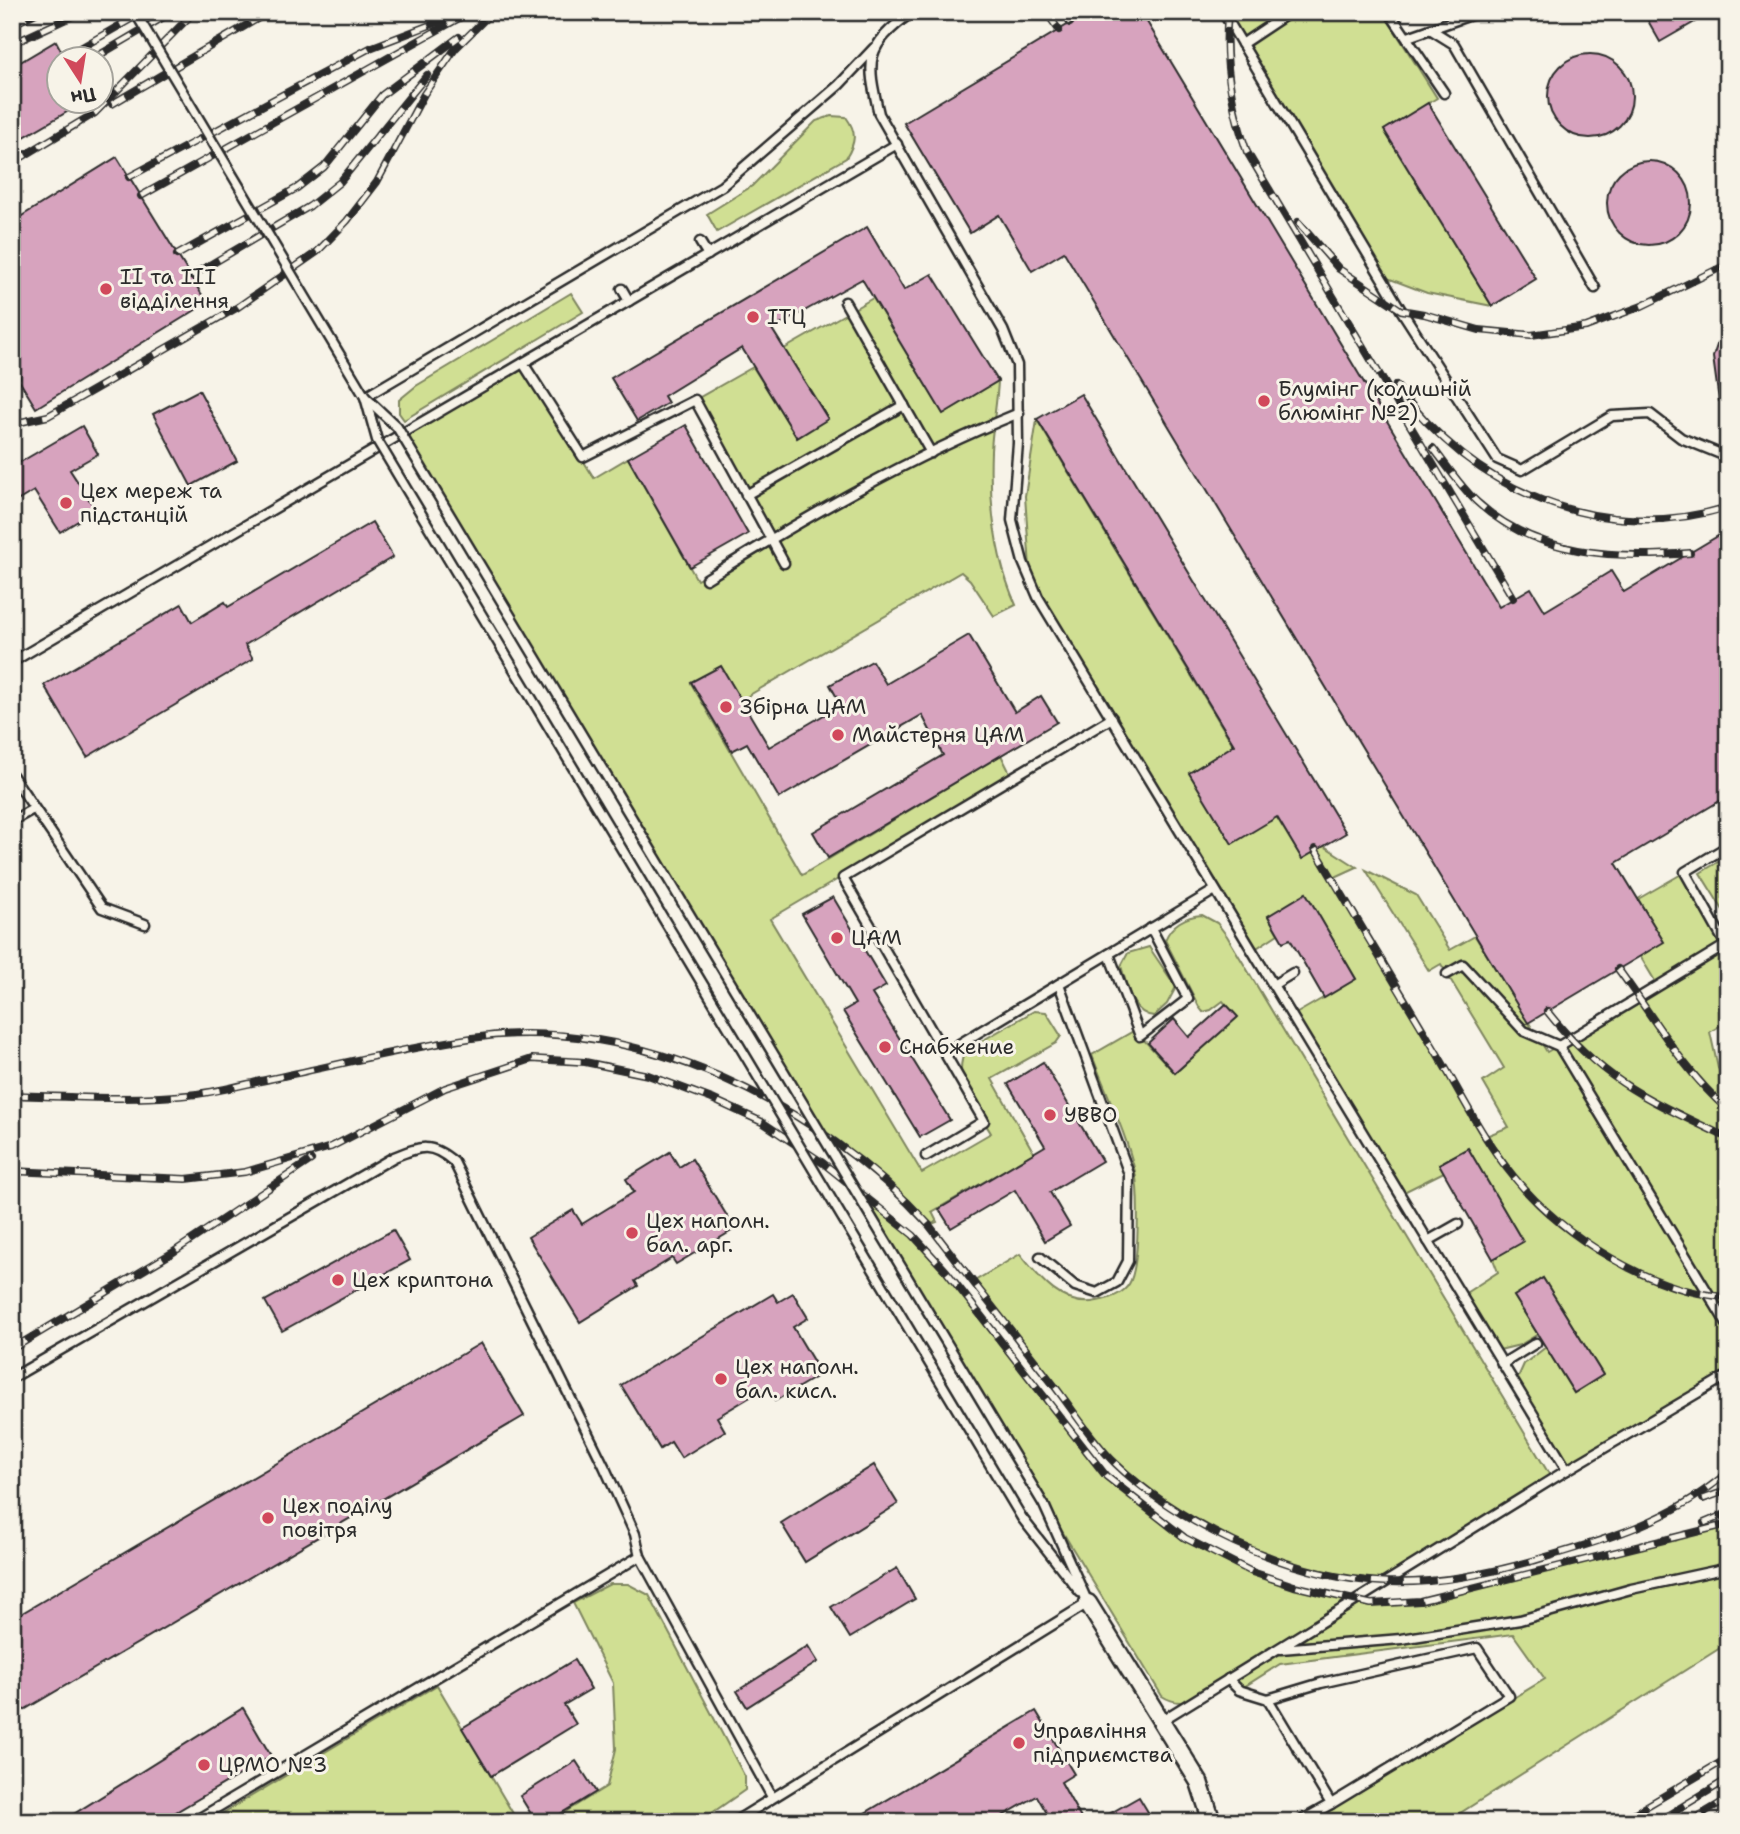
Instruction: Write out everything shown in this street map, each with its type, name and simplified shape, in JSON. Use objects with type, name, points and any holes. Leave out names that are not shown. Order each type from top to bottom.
[{"type":"street","points":[[1088,1603],[1199,1782],[1212,1822]]},
{"type":"lane","points":[[135,12],[365,397],[377,440],[1022,1518],[1088,1603]]},
{"type":"lane","points":[[365,397],[722,186],[839,85],[888,30],[912,12]]},
{"type":"lane","points":[[1223,12],[1401,310],[1497,459],[1522,470],[1612,416],[1650,414],[1681,438],[1728,457]]},
{"type":"lane","points":[[1242,44],[1290,12]]},
{"type":"lane","points":[[1389,12],[1444,93]]},
{"type":"lane","points":[[1408,37],[1479,12]]},
{"type":"lane","points":[[1430,29],[1454,44],[1595,288]]},
{"type":"lane","points":[[878,43],[869,66],[879,114],[1003,330],[1017,365],[1019,412],[1012,520],[1023,562],[1038,597],[1567,1470]]},
{"type":"lane","points":[[12,662],[897,144]]},
{"type":"lane","points":[[700,243],[708,255]]},
{"type":"lane","points":[[622,289],[629,301]]},
{"type":"lane","points":[[845,302],[931,453]]},
{"type":"lane","points":[[523,363],[583,457],[695,400],[784,563]]},
{"type":"lane","points":[[365,397],[397,427],[1044,1505],[1088,1603]]},
{"type":"lane","points":[[746,495],[904,405]]},
{"type":"lane","points":[[706,579],[772,538],[931,453],[1019,412]]},
{"type":"lane","points":[[926,1156],[984,1121],[843,878],[1112,718]]},
{"type":"lane","points":[[12,775],[102,908],[145,923]]},
{"type":"lane","points":[[12,821],[33,809]]},
{"type":"lane","points":[[1559,1046],[1727,946],[1685,872],[1728,846]]},
{"type":"lane","points":[[946,1052],[1215,890]]},
{"type":"lane","points":[[1109,954],[1140,1036],[1188,999],[1151,928]]},
{"type":"lane","points":[[1447,974],[1463,965],[1524,1031],[1559,1046],[1728,1326]]},
{"type":"lane","points":[[1273,985],[1293,973]]},
{"type":"lane","points":[[1040,1257],[1075,1286],[1097,1293],[1117,1282],[1128,1261],[1129,1174],[1059,984]]},
{"type":"lane","points":[[12,1378],[394,1157],[419,1147],[439,1149],[454,1162],[635,1534],[640,1556],[772,1797]]},
{"type":"lane","points":[[1428,1241],[1458,1224]]},
{"type":"lane","points":[[1502,1364],[1536,1343]]},
{"type":"lane","points":[[1161,1721],[1567,1470],[1728,1375]]},
{"type":"lane","points":[[193,1822],[640,1556]]},
{"type":"lane","points":[[1277,1649],[1401,1639],[1520,1620],[1631,1589],[1728,1568]]},
{"type":"lane","points":[[734,1822],[1088,1603]]},
{"type":"lane","points":[[1228,1679],[1239,1690],[1268,1699],[1334,1680],[1478,1648],[1509,1696],[1299,1822]]},
{"type":"lane","points":[[1268,1699],[1331,1804]]},
{"type":"green space","points":[[1223,12],[1383,12],[1437,98],[1384,130],[1492,306],[1427,293],[1382,276]]},
{"type":"green space","points":[[831,116],[846,117],[852,127],[853,142],[846,158],[717,232],[707,214],[752,186],[816,121]]},
{"type":"green space","points":[[571,293],[583,312],[404,420],[399,413],[399,400],[416,386]]},
{"type":"green space","points":[[873,298],[943,414],[998,381],[991,451],[992,510],[998,549],[1016,605],[994,616],[970,580],[961,572],[741,700],[721,666],[691,683],[802,875],[1001,755],[1012,777],[770,919],[922,1173],[991,1133],[972,1103],[963,1082],[961,1071],[966,1050],[1034,1011],[1046,1012],[1061,1036],[1056,1043],[992,1079],[1034,1153],[932,1212],[937,1222],[929,1225],[878,1174],[820,1131],[402,434],[523,363],[594,478],[628,458],[697,580],[771,538],[695,400],[753,367],[797,437],[784,349]]},
{"type":"green space","points":[[1037,420],[1302,859],[1324,846],[1357,867],[1333,878],[1486,1136],[1509,1127],[1483,1082],[1504,1068],[1441,964],[1429,971],[1366,870],[1416,895],[1450,950],[1475,936],[1547,1052],[1658,986],[1640,956],[1663,941],[1638,899],[1685,872],[1728,947],[1728,1021],[1710,1032],[1718,1068],[1728,1084],[1728,1375],[1567,1470],[1515,1384],[1524,1364],[1546,1347],[1574,1393],[1603,1375],[1543,1278],[1514,1296],[1538,1334],[1520,1345],[1495,1351],[1461,1296],[1498,1272],[1493,1259],[1522,1242],[1468,1148],[1440,1164],[1444,1172],[1400,1194],[1292,1016],[1356,979],[1306,894],[1268,916],[1278,934],[1252,951],[1038,597],[1030,568],[1025,496]]},
{"type":"green space","points":[[1728,856],[1728,918],[1700,873]]},
{"type":"green space","points":[[1202,915],[1217,923],[1227,936],[1552,1479],[1383,1583],[1310,1571],[1239,1546],[1173,1509],[1143,1487],[1102,1450],[973,1282],[1020,1254],[1053,1290],[1073,1300],[1085,1302],[1106,1299],[1129,1284],[1137,1246],[1135,1172],[1121,1127],[1092,1055],[1137,1029],[1140,1036],[1175,1073],[1237,1018],[1223,1001],[1211,1010],[1203,1012],[1165,940],[1179,922]]},
{"type":"green space","points":[[1149,947],[1176,987],[1167,1004],[1154,1016],[1146,1014],[1135,1004],[1121,966],[1128,953]]},
{"type":"green space","points":[[854,1188],[913,1235],[946,1271],[1106,1476],[1185,1538],[1252,1572],[1294,1586],[1371,1604],[1420,1601],[1728,1524],[1728,1643],[1446,1822],[1311,1822],[1545,1679],[1513,1634],[1280,1664],[1239,1690],[1228,1680],[1204,1695],[1188,1701],[1179,1702],[1162,1696]]},
{"type":"green space","points":[[610,1584],[628,1584],[649,1595],[745,1777],[745,1790],[699,1822],[549,1822],[607,1786],[616,1749],[613,1683],[573,1603]]},
{"type":"green space","points":[[437,1685],[518,1822],[208,1822]]},
{"type":"building","name":"Блумінг (колишній блюмінг №2)","points":[[1089,12],[1141,12],[1499,607],[1531,588],[1545,611],[1611,571],[1624,592],[1728,530],[1728,796],[1616,863],[1664,942],[1528,1023],[1064,252],[1032,271],[999,215],[970,233],[904,123]]},
{"type":"building","points":[[1643,12],[1712,12],[1660,42]]},
{"type":"building","points":[[46,47],[46,116],[60,116],[12,144],[12,67]]},
{"type":"building","points":[[1590,54],[1606,57],[1620,66],[1629,80],[1632,96],[1629,112],[1620,126],[1606,135],[1590,138],[1574,135],[1560,126],[1551,112],[1548,96],[1551,80],[1560,66],[1574,57]]},
{"type":"building","points":[[1428,103],[1536,279],[1492,306],[1384,130]]},
{"type":"building","name":"II та III відділення","points":[[117,157],[207,303],[36,408],[12,369],[12,222]]},
{"type":"building","points":[[1649,161],[1665,164],[1679,173],[1688,187],[1691,203],[1688,219],[1679,233],[1665,242],[1649,245],[1633,242],[1619,233],[1610,219],[1607,203],[1610,187],[1619,173],[1633,164]]},
{"type":"building","points":[[867,227],[904,290],[932,274],[998,381],[943,414],[862,279],[772,329],[828,419],[797,438],[742,348],[664,396],[668,403],[637,421],[611,378]]},
{"type":"building","points":[[1725,321],[1728,321],[1728,401],[1719,401],[1713,357]]},
{"type":"building","points":[[199,390],[237,461],[191,486],[153,414]]},
{"type":"building","points":[[1081,394],[1346,833],[1302,859],[1277,817],[1232,844],[1189,773],[1234,745],[1037,419]]},
{"type":"building","points":[[686,425],[748,534],[690,567],[628,458]]},
{"type":"building","points":[[82,426],[98,454],[70,470],[96,510],[60,532],[34,491],[12,504],[12,467]]},
{"type":"building","points":[[372,522],[393,557],[245,645],[253,659],[87,757],[44,685],[182,604],[192,622],[225,602],[228,607]]},
{"type":"building","points":[[969,635],[1015,712],[1041,696],[1057,722],[828,858],[813,832],[943,755],[922,715],[779,798],[747,743],[732,751],[691,682],[721,666],[769,747],[841,705],[830,685],[872,661],[886,684]]},
{"type":"building","points":[[1306,893],[1356,979],[1324,998],[1290,939],[1283,942],[1268,916]]},
{"type":"building","points":[[833,897],[886,986],[872,994],[950,1120],[920,1137],[843,1011],[855,1004],[802,914]]},
{"type":"building","points":[[1226,1004],[1238,1017],[1175,1073],[1148,1043],[1174,1019],[1189,1037]]},
{"type":"building","points":[[1043,1062],[1102,1161],[1050,1192],[1070,1226],[1045,1241],[1015,1190],[951,1228],[939,1209],[1045,1146],[1008,1084]]},
{"type":"building","points":[[1468,1148],[1523,1242],[1493,1259],[1439,1164]]},
{"type":"building","name":"Цех наполн. бал. арг.","points":[[670,1152],[679,1167],[692,1159],[735,1229],[676,1264],[672,1258],[635,1281],[638,1286],[580,1322],[528,1237],[573,1210],[582,1224],[634,1192],[626,1179]]},
{"type":"building","name":"Цех криптона","points":[[393,1230],[410,1260],[282,1331],[265,1301]]},
{"type":"building","points":[[1543,1278],[1603,1375],[1574,1393],[1514,1296]]},
{"type":"building","name":"Цех наполн. бал. кисл.","points":[[793,1293],[808,1318],[793,1327],[821,1374],[775,1401],[767,1387],[717,1417],[725,1431],[681,1458],[671,1442],[660,1449],[621,1385],[773,1294],[778,1302]]},
{"type":"building","name":"Цех поділу повітря","points":[[481,1343],[524,1416],[12,1717],[12,1619]]},
{"type":"building","points":[[874,1465],[898,1504],[805,1562],[781,1523]]},
{"type":"building","points":[[897,1568],[915,1599],[850,1638],[831,1607]]},
{"type":"building","points":[[808,1646],[818,1662],[747,1707],[737,1691]]},
{"type":"building","points":[[574,1660],[591,1689],[564,1705],[576,1724],[491,1776],[462,1728]]},
{"type":"building","name":"ЦРМО №3","points":[[243,1708],[271,1756],[159,1822],[61,1822]]},
{"type":"building","name":"Управління підприємства","points":[[1036,1711],[1074,1774],[1061,1782],[1083,1822],[1052,1822],[1037,1796],[992,1822],[850,1822]]},
{"type":"building","points":[[576,1761],[596,1792],[547,1822],[536,1822],[520,1796]]},
{"type":"building","points":[[1139,1797],[1154,1822],[1095,1822]]},
{"type":"railway","points":[[12,25],[38,12]]},
{"type":"railway","points":[[12,44],[81,12]]},
{"type":"railway","points":[[84,46],[143,12]]},
{"type":"railway","points":[[115,46],[172,12]]},
{"type":"railway","points":[[12,163],[95,113],[194,12]]},
{"type":"railway","points":[[116,102],[269,12]]},
{"type":"railway","points":[[141,196],[470,12]]},
{"type":"railway","points":[[12,424],[48,416],[238,307],[317,252],[347,221],[377,182],[424,94],[455,49],[492,12]]},
{"type":"railway","points":[[1046,12],[1059,30]]},
{"type":"railway","points":[[1063,12],[1070,23]]},
{"type":"railway","points":[[1228,12],[1230,83],[1247,152],[1513,598]]},
{"type":"railway","points":[[129,177],[370,48],[443,20]]},
{"type":"railway","points":[[177,255],[297,188],[324,167],[382,95],[459,37]]},
{"type":"railway","points":[[191,276],[310,206],[340,182],[427,75]]},
{"type":"railway","points":[[1298,222],[1339,269],[1401,310],[1479,330],[1531,335],[1586,327],[1642,306],[1728,264]]},
{"type":"railway","points":[[12,380],[17,377]]},
{"type":"railway","points":[[1396,385],[1427,422],[1462,454],[1501,480],[1542,500],[1587,513],[1633,519],[1680,517],[1728,507]]},
{"type":"railway","points":[[1433,448],[1477,502],[1500,520],[1525,534],[1578,550],[1606,554],[1690,553]]},
{"type":"railway","points":[[1315,849],[1483,1133],[1503,1163],[1534,1199],[1557,1220],[1610,1258],[1669,1285],[1728,1297]]},
{"type":"railway","points":[[1618,969],[1683,1061],[1728,1110]]},
{"type":"railway","points":[[1547,1011],[1588,1055],[1629,1087],[1728,1138]]},
{"type":"railway","points":[[12,1095],[128,1098],[197,1094],[447,1042],[535,1034],[598,1040],[661,1055],[722,1078],[780,1107],[835,1142],[885,1182],[929,1225],[1107,1455],[1142,1487],[1186,1517],[1234,1542],[1272,1558],[1345,1578],[1417,1582],[1492,1571],[1532,1561],[1635,1528],[1683,1504],[1728,1472]]},
{"type":"railway","points":[[12,1171],[186,1179],[245,1172],[331,1147],[445,1088],[532,1059],[585,1062],[648,1075],[712,1099],[762,1122],[823,1163],[913,1235],[946,1271],[1106,1476],[1185,1538],[1252,1572],[1294,1586],[1371,1604],[1420,1601],[1728,1524]]},
{"type":"railway","points":[[12,1349],[172,1253],[311,1160]]},
{"type":"railway","points":[[1703,1499],[1728,1490]]},
{"type":"railway","points":[[1704,1523],[1728,1513]]},
{"type":"railway","points":[[1620,1822],[1728,1758]]},
{"type":"railway","points":[[1657,1822],[1728,1779]]},
{"type":"railway","points":[[1689,1822],[1728,1799]]},
{"type":"railway","points":[[1715,1822],[1728,1814]]},
{"type":"place","name":"II та III відділення","points":[[106,289]]},
{"type":"place","name":"ІТЦ","points":[[753,317]]},
{"type":"place","name":"Блумінг (колишній блюмінг №2)","points":[[1264,401]]},
{"type":"place","name":"Цех мереж та підстанцій","points":[[66,503]]},
{"type":"place","name":"Збірна ЦАМ","points":[[726,707]]},
{"type":"place","name":"Майстерня ЦАМ","points":[[838,735]]},
{"type":"place","name":"ЦАМ","points":[[837,938]]},
{"type":"place","name":"Снабжение","points":[[885,1047]]},
{"type":"place","name":"УВВО","points":[[1050,1115]]},
{"type":"place","name":"Цех наполн. бал. арг.","points":[[632,1233]]},
{"type":"place","name":"Цех криптона","points":[[338,1280]]},
{"type":"place","name":"Цех наполн. бал. кисл.","points":[[721,1379]]},
{"type":"place","name":"Цех поділу повітря","points":[[268,1518]]},
{"type":"place","name":"Управління підприємства","points":[[1019,1743]]},
{"type":"place","name":"ЦРМО №3","points":[[204,1765]]}]
